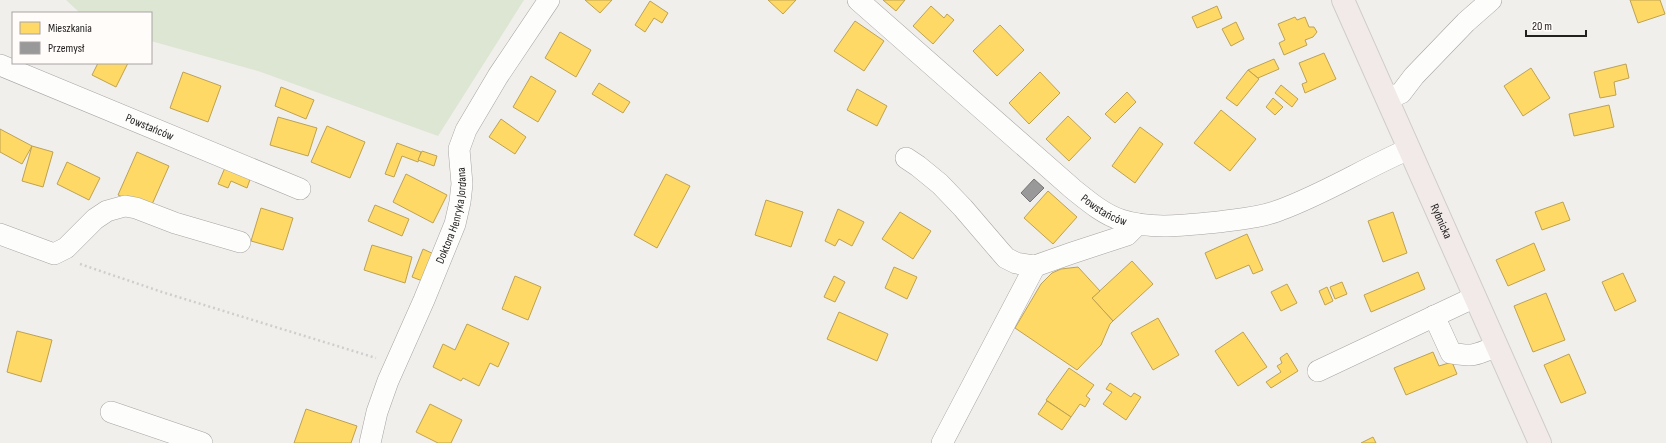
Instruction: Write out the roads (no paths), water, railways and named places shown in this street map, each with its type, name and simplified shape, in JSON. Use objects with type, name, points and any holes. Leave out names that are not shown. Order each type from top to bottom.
[{"type":"main road","name":"Rybnicka","points":[[1343,0],[1540,443]]},
{"type":"street","name":"Doktora Henryka Jordana","points":[[370,443],[377,412],[451,236],[459,212],[462,184],[459,149],[466,130],[494,82],[549,0]]},
{"type":"street","name":"Powstańców","points":[[858,0],[1084,198],[1115,218],[1138,224],[1181,225],[1263,216],[1292,206],[1408,149]]},
{"type":"street","points":[[1387,99],[1401,93],[1414,76],[1466,22],[1491,0]]},
{"type":"street","name":"Powstańców","points":[[0,66],[300,189]]},
{"type":"street","points":[[906,158],[940,184],[1006,258],[1016,263],[1035,266],[1127,236],[1138,224]]},
{"type":"street","points":[[0,234],[54,254],[66,248],[95,219],[106,211],[125,206],[136,208],[175,223],[240,242]]},
{"type":"street","points":[[942,443],[1035,266]]},
{"type":"street","points":[[1318,371],[1475,298]]},
{"type":"street","points":[[1434,316],[1451,353],[1468,356],[1482,353],[1497,346]]},
{"type":"street","points":[[111,412],[202,443]]}]
